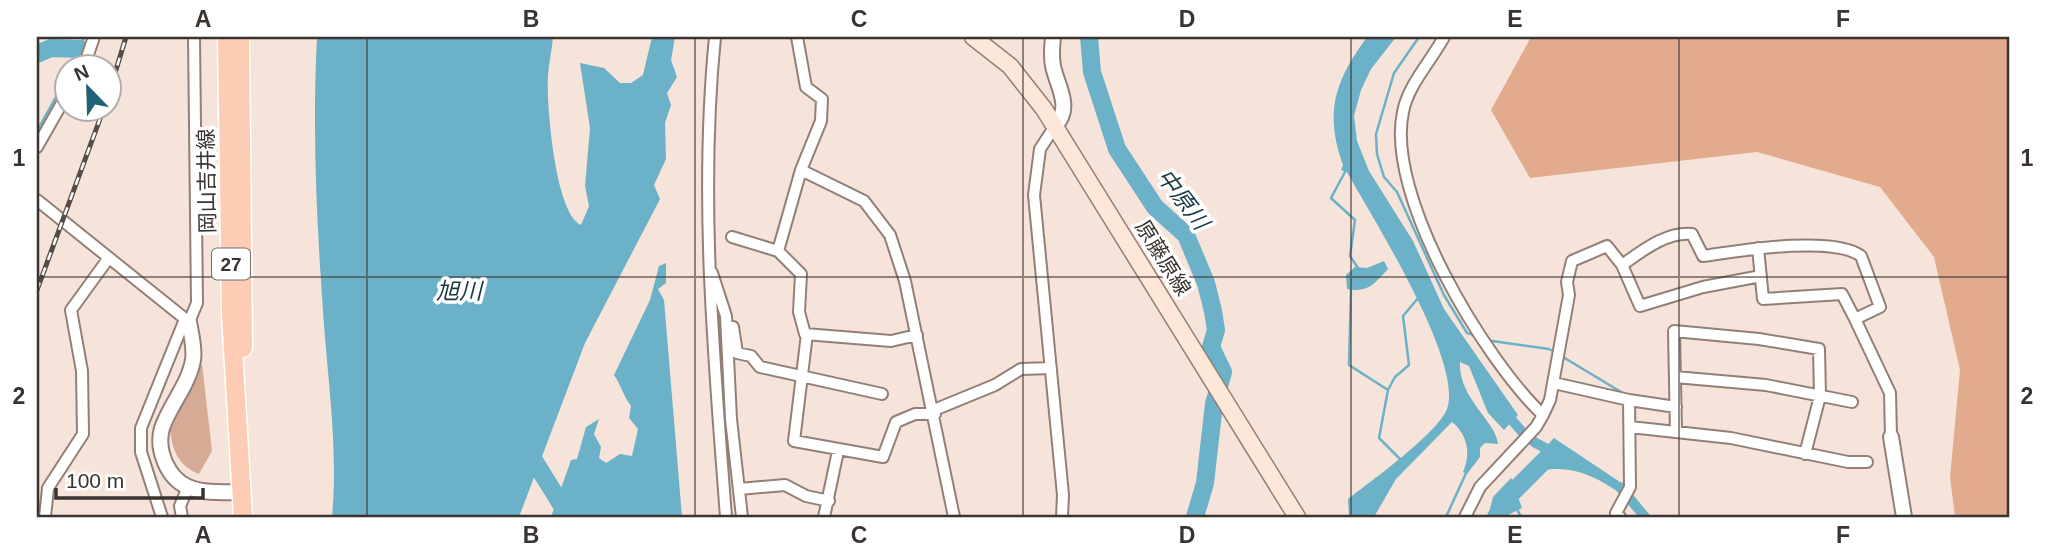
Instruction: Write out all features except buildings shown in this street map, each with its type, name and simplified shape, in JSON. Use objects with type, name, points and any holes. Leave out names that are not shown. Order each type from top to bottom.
[{"type":"main road","name":"岡山吉井線","points":[[227,37],[231,314],[243,517]]},
{"type":"main road","name":"岡山吉井線","points":[[240,37],[244,314],[242,492]]},
{"type":"main road","name":"原藤原線","points":[[974,37],[1010,66],[1055,126],[1297,517]]},
{"type":"street","points":[[162,517],[141,452],[141,428],[197,303],[194,37]]},
{"type":"street","points":[[715,37],[709,100],[709,264],[726,517]]},
{"type":"street","points":[[778,251],[801,170],[821,121],[822,99],[806,87],[797,37]]},
{"type":"street","points":[[1053,37],[1054,69],[1064,106],[1061,120],[1040,149],[1034,195],[1062,517]]},
{"type":"street","points":[[1444,37],[1403,110],[1401,151],[1407,185],[1462,311],[1543,415]]},
{"type":"street","points":[[37,147],[52,121]]},
{"type":"street","points":[[801,170],[864,201],[890,235],[905,281],[954,517]]},
{"type":"street","points":[[37,200],[187,321],[193,359],[160,441],[166,464],[188,487],[212,492],[242,492]]},
{"type":"street","points":[[1622,265],[1647,247],[1680,233],[1692,234],[1703,256],[1758,248],[1807,247],[1854,251],[1861,256],[1880,307],[1855,319]]},
{"type":"street","points":[[732,237],[778,251],[801,274],[799,312],[807,334],[794,441],[883,457],[896,422],[915,414],[934,412],[995,385],[1021,369],[1051,368]]},
{"type":"street","points":[[1465,517],[1480,486],[1536,427],[1543,415],[1554,383],[1572,261],[1607,246],[1622,265],[1640,306],[1703,287],[1761,276]]},
{"type":"street","points":[[1758,248],[1763,299],[1842,294],[1890,393],[1891,436],[1899,474],[1903,517]]},
{"type":"street","points":[[45,517],[48,488],[83,434],[82,371],[71,310],[108,259]]},
{"type":"street","points":[[709,264],[726,316],[733,328],[737,353],[751,356],[760,366],[772,371],[882,394]]},
{"type":"street","points":[[726,316],[742,517]]},
{"type":"street","points":[[1676,432],[1674,331],[1759,339],[1818,349],[1819,396],[1805,454]]},
{"type":"street","points":[[807,334],[891,341],[917,335]]},
{"type":"street","points":[[1675,377],[1766,385],[1852,402]]},
{"type":"street","points":[[1554,383],[1629,400],[1676,407]]},
{"type":"street","points":[[1620,517],[1616,513],[1627,495],[1629,400]]},
{"type":"street","points":[[1630,427],[1731,438],[1848,463],[1867,462]]},
{"type":"street","points":[[824,517],[838,450]]},
{"type":"street","points":[[739,489],[785,485],[806,496],[828,501]]},
{"type":"street","points":[[182,517],[180,506],[188,487]]},
{"type":"shaded area","points":[[1531,37],[2009,37],[2009,517],[1955,517],[1950,477],[1960,370],[1934,257],[1880,187],[1757,152],[1530,178],[1491,110]]},
{"type":"shaded area","points":[[202,364],[212,451],[199,474],[186,467],[178,457],[170,431]]},
{"type":"water","name":"旭川","points":[[317,37],[553,37],[548,89],[554,156],[565,201],[572,217],[581,225],[589,206],[585,186],[590,128],[580,63],[604,68],[620,83],[631,83],[643,75],[652,37],[675,37],[671,60],[677,77],[667,93],[671,105],[665,123],[666,159],[654,185],[660,199],[585,343],[519,517],[332,517],[333,445],[316,181]]},
{"type":"water","points":[[1367,37],[1396,37],[1371,69],[1361,90],[1354,116],[1357,141],[1369,171],[1413,241],[1444,309],[1518,415],[1504,430],[1488,413],[1469,366],[1460,362],[1465,387],[1496,435],[1498,444],[1485,443],[1480,448],[1480,457],[1467,474],[1463,472],[1467,458],[1465,439],[1452,422],[1396,479],[1374,517],[1349,517],[1348,499],[1402,457],[1441,419],[1447,409],[1449,387],[1442,358],[1413,290],[1347,172],[1341,170],[1343,165],[1334,129],[1336,98],[1347,68]]},
{"type":"water","points":[[1384,261],[1388,269],[1374,283],[1360,290],[1347,289],[1346,275],[1355,267],[1367,268]]},
{"type":"water","points":[[666,263],[666,283],[658,289],[664,300],[682,517],[551,517],[571,460],[577,459],[586,427],[599,419],[594,434],[601,447],[599,458],[606,463],[620,454],[632,456],[638,429],[629,418],[631,406],[614,375],[650,300],[659,266]]},
{"type":"water","points":[[1554,438],[1626,486],[1622,495],[1584,474],[1563,469],[1540,471],[1532,461]]},
{"type":"water","points":[[1511,478],[1520,487],[1518,497],[1522,508],[1504,517],[1488,517],[1493,497]]},
{"type":"waterway","points":[[78,52],[84,37]]},
{"type":"waterway","name":"中原川","points":[[1089,37],[1092,72],[1117,149],[1155,207],[1186,235],[1206,283],[1213,311],[1216,330],[1211,347],[1223,372],[1214,404],[1205,483],[1195,517]]},
{"type":"waterway","points":[[1419,37],[1394,73],[1376,134],[1377,154],[1384,177],[1397,192],[1444,295],[1467,333],[1474,335]]},
{"type":"waterway","points":[[37,54],[51,48],[80,49]]},
{"type":"waterway","points":[[37,131],[52,104]]},
{"type":"waterway","points":[[1346,170],[1331,198],[1355,220],[1350,256],[1358,268]]},
{"type":"waterway","points":[[1351,288],[1349,365],[1388,390],[1379,438],[1400,459]]},
{"type":"waterway","points":[[1388,390],[1395,377],[1409,365],[1403,316],[1419,297]]},
{"type":"waterway","points":[[1492,341],[1555,352]]},
{"type":"waterway","points":[[1563,357],[1626,395]]},
{"type":"waterway","points":[[1504,411],[1524,434]]},
{"type":"waterway","points":[[1534,442],[1554,453]]},
{"type":"waterway","name":"旭川","points":[[527,449],[569,517]]},
{"type":"waterway","points":[[1496,517],[1511,494],[1553,452]]},
{"type":"waterway","points":[[1446,517],[1467,471]]},
{"type":"waterway","points":[[1620,487],[1645,517]]},
{"type":"waterway","points":[[1516,507],[1521,517]]},
{"type":"railway","points":[[121,52],[126,37]]},
{"type":"railway","points":[[37,290],[99,122]]}]
